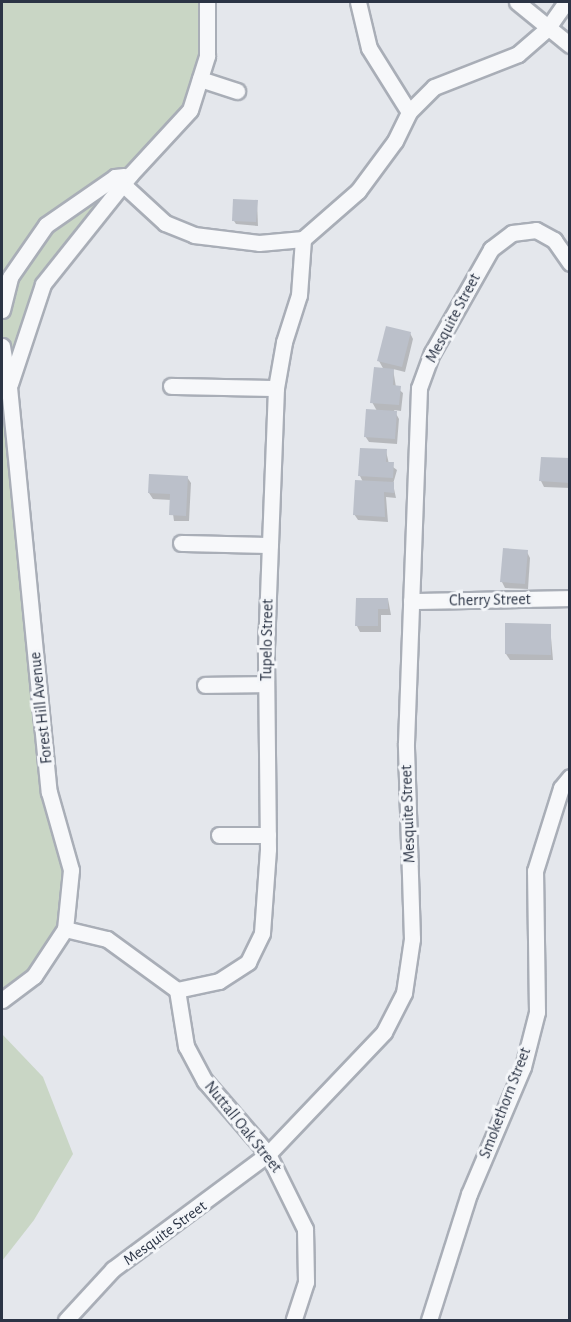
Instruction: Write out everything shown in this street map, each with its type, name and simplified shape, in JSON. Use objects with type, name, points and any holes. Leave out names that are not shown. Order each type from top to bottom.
[{"type":"street","points":[[2,310],[10,277],[46,225],[122,180],[190,110],[207,56],[207,2]]},
{"type":"street","points":[[358,2],[369,48],[409,112]]},
{"type":"street","points":[[517,2],[547,29],[570,45]]},
{"type":"street","points":[[122,180],[165,223],[194,235],[260,243],[303,239],[358,191],[395,141],[409,112],[434,87],[519,54],[547,29],[566,2]]},
{"type":"street","points":[[200,79],[237,91]]},
{"type":"street","name":"Forest Hill Avenue","points":[[9,387],[43,284],[122,180]]},
{"type":"street","name":"Mesquite Street","points":[[66,1320],[113,1269],[268,1154],[384,1032],[404,993],[412,939],[406,743],[419,388],[432,352],[491,249],[512,233],[536,230],[554,240],[570,263]]},
{"type":"street","name":"Tupelo Street","points":[[177,990],[219,981],[248,962],[262,933],[268,835],[266,684],[276,388],[284,342],[299,295],[303,239]]},
{"type":"street","name":"Forest Hill Avenue","points":[[2,346],[9,387],[49,792],[71,870],[65,929],[34,976],[2,1000]]},
{"type":"street","points":[[171,386],[276,388]]},
{"type":"street","points":[[181,543],[270,545]]},
{"type":"street","name":"Cherry Street","points":[[411,602],[570,598]]},
{"type":"street","points":[[205,686],[266,684]]},
{"type":"street","name":"Smokethorn Street","points":[[429,1320],[469,1194],[523,1067],[537,1012],[535,871],[561,788],[570,777]]},
{"type":"street","points":[[219,835],[268,835]]},
{"type":"street","points":[[65,929],[107,939],[177,990]]},
{"type":"street","name":"Nuttall Oak Street","points":[[177,990],[186,1046],[205,1081],[268,1154],[284,1179],[305,1229],[306,1282],[294,1320]]},
{"type":"green space","points":[[2,2],[207,2],[208,15],[190,110],[43,284],[9,387],[49,792],[71,870],[65,929],[34,976],[2,1000]]},
{"type":"green space","points":[[2,1034],[43,1077],[73,1154],[34,1220],[2,1261]]},
{"type":"building","points":[[233,199],[258,200],[256,222],[232,221]]},
{"type":"building","points":[[386,326],[411,332],[402,367],[377,361]]},
{"type":"building","points":[[374,367],[394,369],[393,385],[401,386],[399,405],[370,403]]},
{"type":"building","points":[[366,409],[397,411],[395,439],[364,437]]},
{"type":"building","points":[[360,448],[387,449],[386,462],[394,462],[393,478],[358,476]]},
{"type":"building","points":[[541,457],[570,458],[570,483],[539,481]]},
{"type":"building","points":[[149,474],[188,476],[186,516],[169,515],[170,494],[148,493]]},
{"type":"building","points":[[355,480],[394,482],[394,493],[384,492],[385,517],[353,515]]},
{"type":"building","points":[[503,548],[528,550],[525,584],[500,582]]},
{"type":"building","points":[[356,598],[388,598],[388,609],[378,609],[378,626],[355,626]]},
{"type":"building","points":[[505,623],[551,624],[551,655],[505,654]]}]
